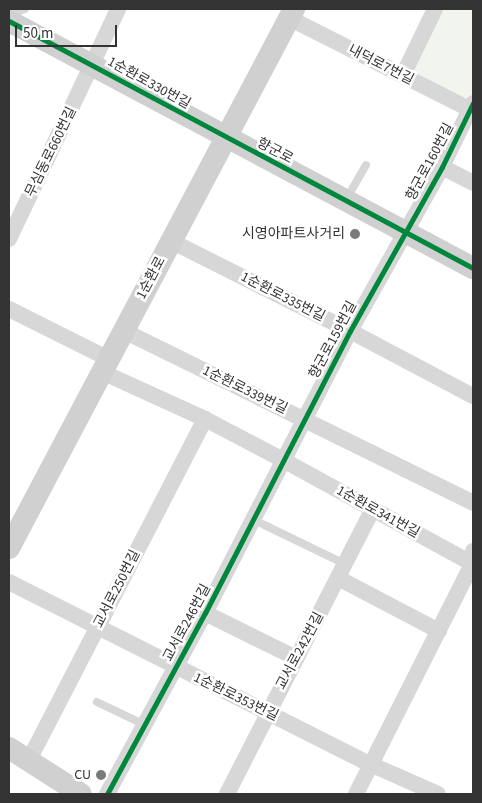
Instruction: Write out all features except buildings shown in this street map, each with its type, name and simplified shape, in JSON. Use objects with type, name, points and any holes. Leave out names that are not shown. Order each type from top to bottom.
[{"type":"street","name":"무심동로660번길","points":[[9,239],[118,9]]},
{"type":"street","points":[[403,76],[436,9]]},
{"type":"street","name":"내덕로7번길","points":[[291,13],[403,76],[472,108]]},
{"type":"street","name":"1순환로","points":[[9,548],[291,13]]},
{"type":"street","name":"1순환로330번길","points":[[9,21],[225,137]]},
{"type":"street","name":"향군로160번길","points":[[404,232],[442,167],[472,108]]},
{"type":"street","name":"향군로","points":[[225,137],[473,268]]},
{"type":"street","name":"향군로160번길","points":[[442,167],[473,184]]},
{"type":"street","name":"향군로159번길","points":[[283,460],[404,232]]},
{"type":"street","name":"1순환로335번길","points":[[171,241],[350,331],[473,396]]},
{"type":"street","name":"1순환로341번길","points":[[9,309],[105,365],[204,419],[473,560]]},
{"type":"street","name":"1순환로339번길","points":[[124,331],[473,503]]},
{"type":"street","name":"교서로250번길","points":[[29,760],[204,419]]},
{"type":"street","name":"교서로246번길","points":[[107,794],[205,613],[283,460]]},
{"type":"street","name":"교서로242번길","points":[[227,794],[373,508]]},
{"type":"street","points":[[356,794],[473,560]]},
{"type":"street","points":[[342,571],[438,630]]},
{"type":"street","name":"1순환로353번길","points":[[9,582],[176,668],[370,764],[438,794]]},
{"type":"street","name":"교서로246번길","points":[[205,613],[296,658]]},
{"type":"street","points":[[9,748],[81,794]]},
{"type":"lane","points":[[9,15],[25,9]]},
{"type":"lane","points":[[345,202],[366,165]]},
{"type":"lane","points":[[252,519],[342,571]]},
{"type":"lane","points":[[97,702],[145,725]]},
{"type":"shaded area","points":[[440,9],[473,9],[472,95],[459,99],[416,77],[413,64]]},
{"type":"cycle path","points":[[9,21],[473,268]]},
{"type":"cycle path","points":[[107,794],[205,613],[350,331],[442,167],[473,103]]},
{"type":"place","name":"시영아파트사거리","points":[[355,234]]},
{"type":"place","name":"CU","points":[[101,775]]}]
